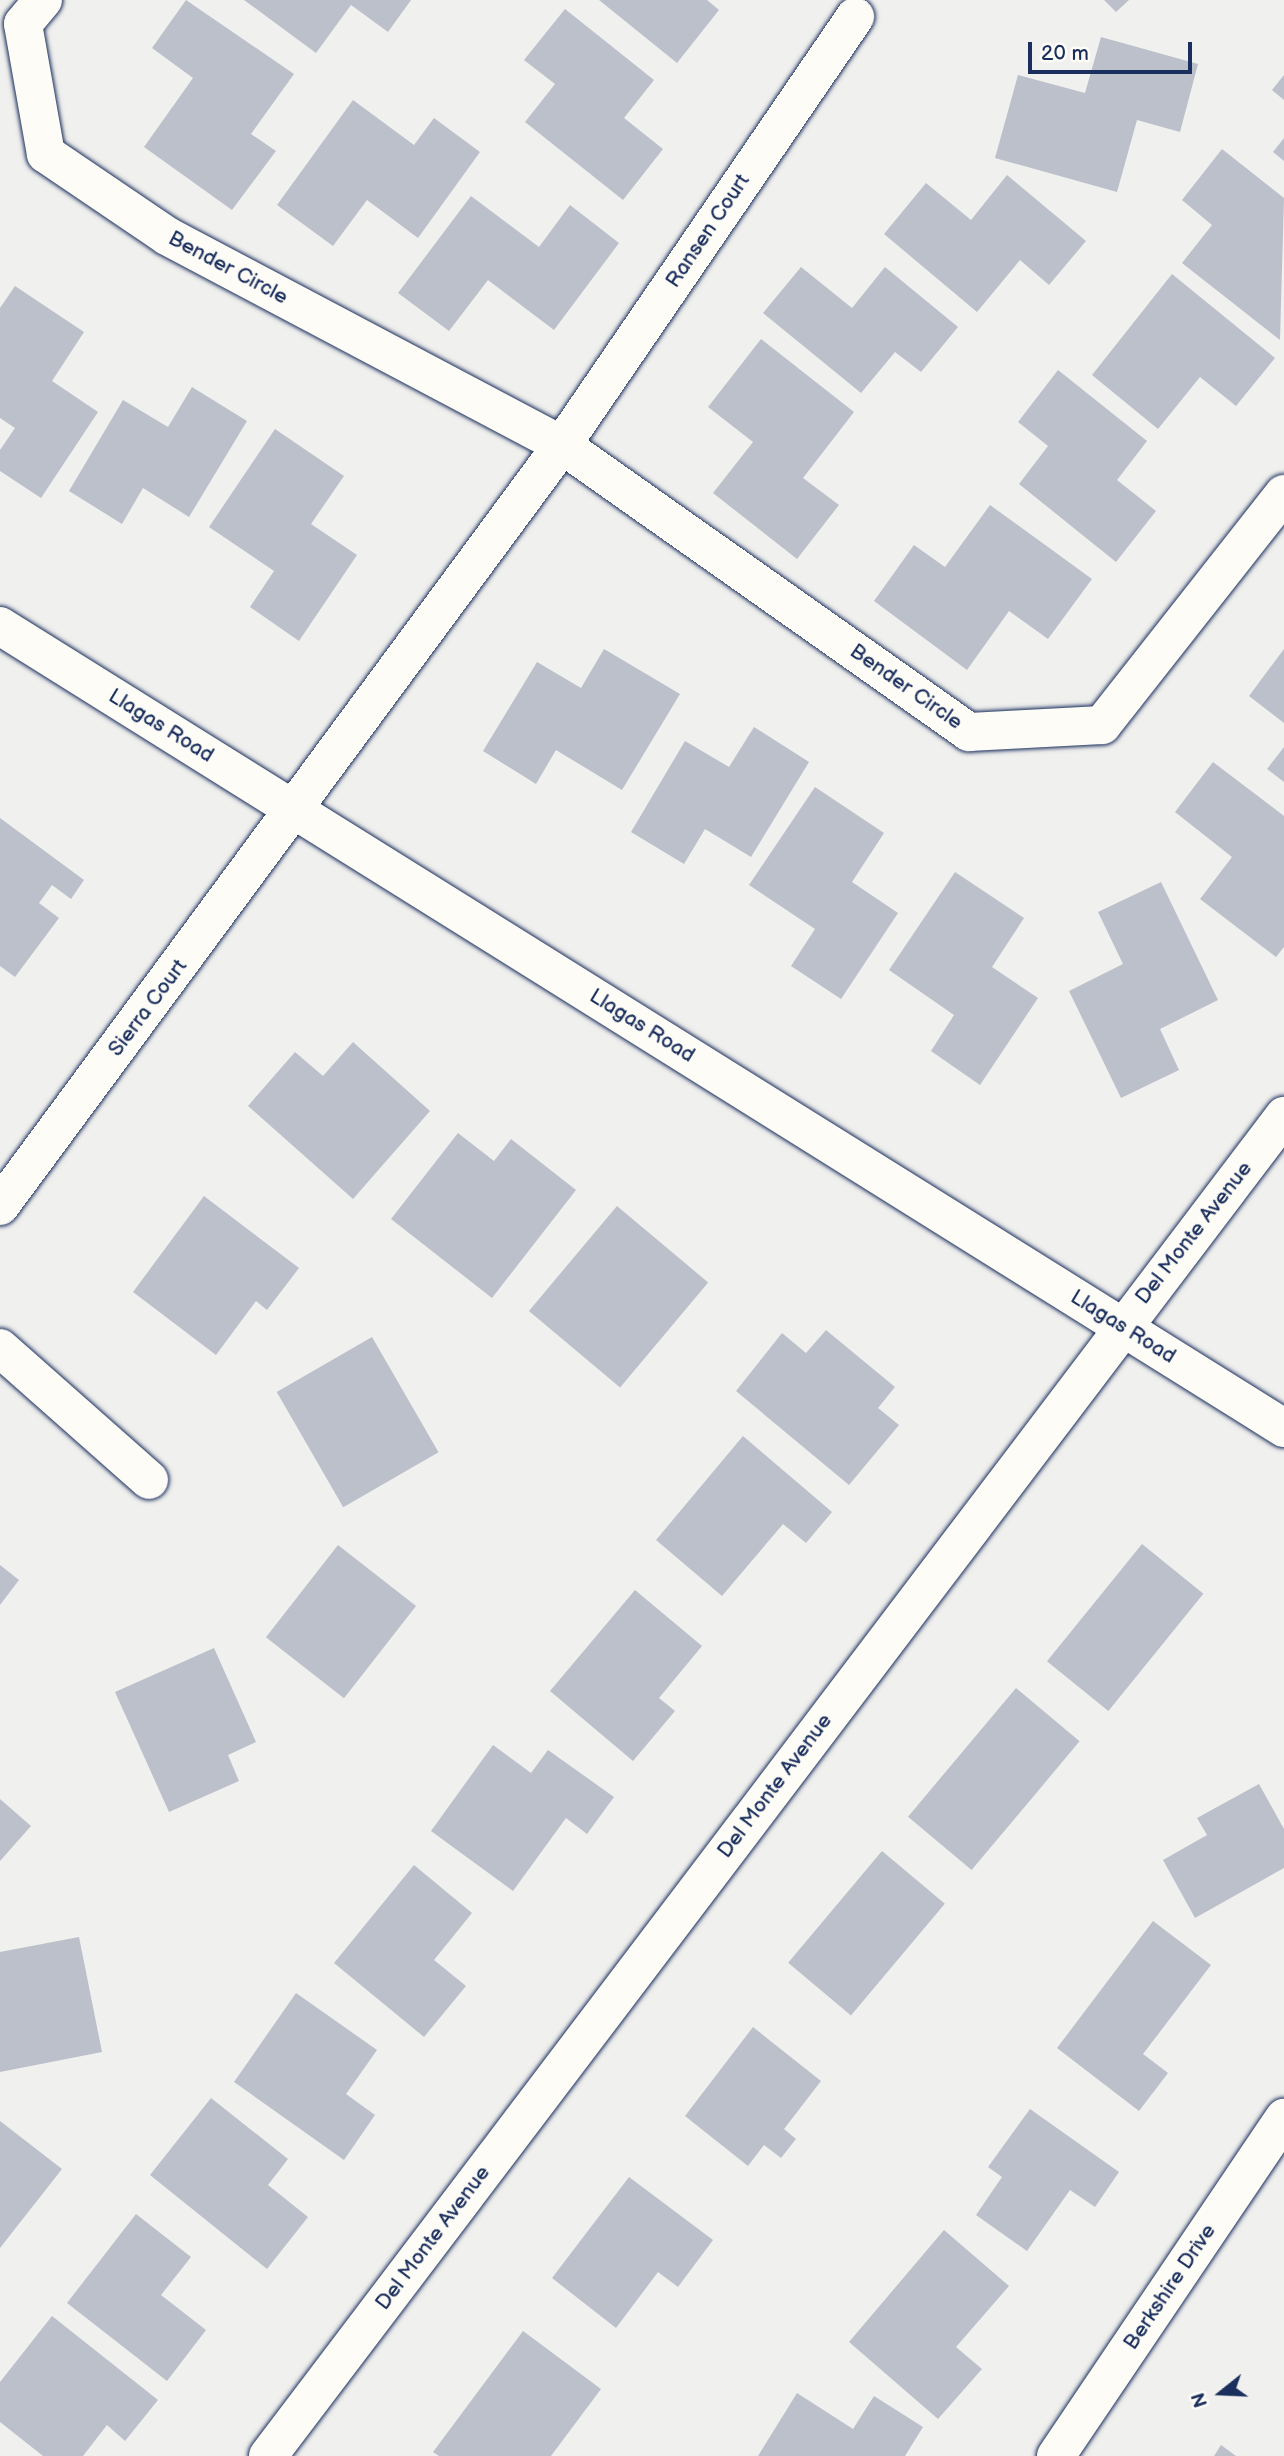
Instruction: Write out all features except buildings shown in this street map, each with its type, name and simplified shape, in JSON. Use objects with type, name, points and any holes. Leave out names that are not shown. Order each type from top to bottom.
[{"type":"street","name":"Bender Circle","points":[[43,0],[23,23],[46,154],[167,236],[562,444],[969,732],[1102,725],[1284,494]]},
{"type":"street","name":"Ransen Court","points":[[562,444],[855,18]]},
{"type":"street","points":[[297,810],[562,444]]},
{"type":"street","name":"Llagas Road","points":[[0,626],[1284,1428]]},
{"type":"street","name":"Sierra Court","points":[[0,1206],[297,810]]},
{"type":"street","name":"Del Monte Avenue","points":[[268,2456],[1284,1116]]},
{"type":"street","points":[[0,1348],[149,1480]]},
{"type":"street","name":"Berkshire Drive","points":[[1056,2456],[1284,2118]]}]
